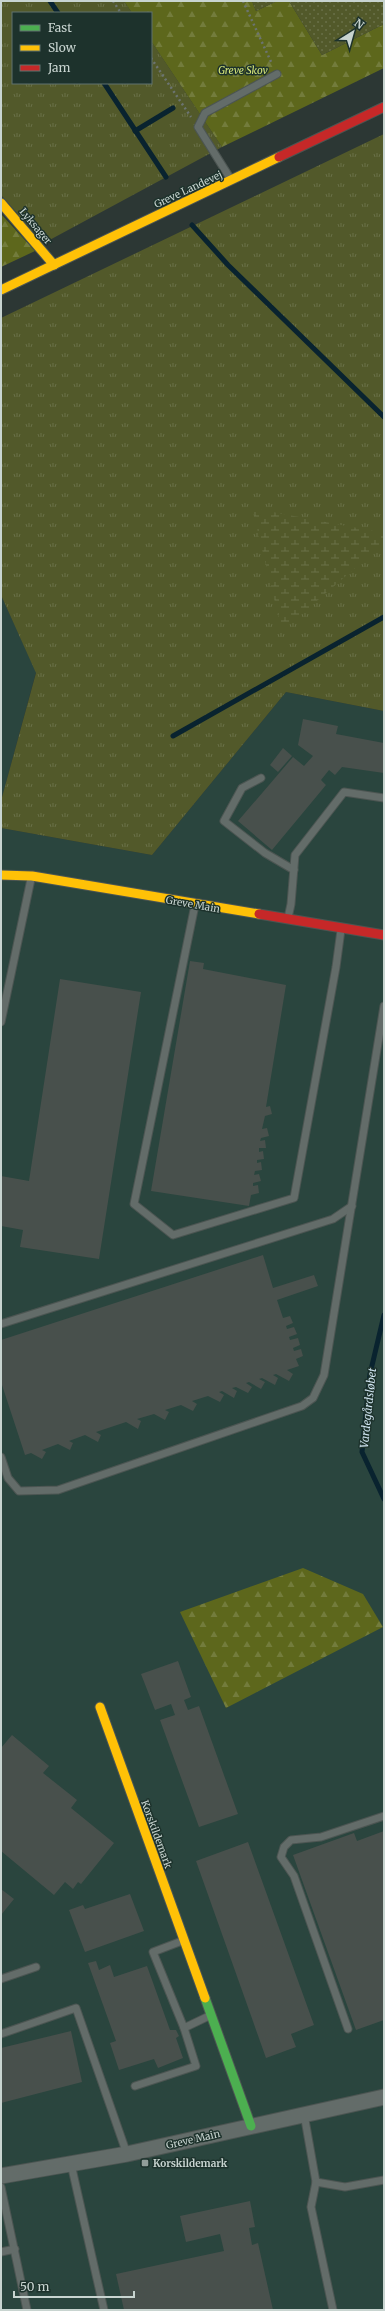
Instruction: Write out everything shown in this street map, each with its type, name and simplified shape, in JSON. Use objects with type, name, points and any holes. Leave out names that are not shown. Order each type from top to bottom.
[{"type":"street","name":"Greve Landevej","points":[[1,290],[384,107]]},
{"type":"street","name":"Lyksager","points":[[1,203],[54,265]]},
{"type":"street","name":"Greve Main","points":[[1,875],[32,876],[287,920],[384,935]]},
{"type":"street","name":"Korskildemark","points":[[100,1707],[251,2126]]},
{"type":"street","name":"Greve Main","points":[[1,2176],[127,2154],[384,2097]]},
{"type":"lane","points":[[231,180],[198,127],[206,113],[277,74]]},
{"type":"lane","points":[[261,778],[242,788],[224,821],[265,854],[294,870]]},
{"type":"lane","points":[[287,920],[294,870],[294,855],[344,792],[384,798]]},
{"type":"lane","points":[[1,1022],[32,876]]},
{"type":"lane","points":[[195,904],[134,1204],[173,1235],[294,1198],[342,928]]},
{"type":"lane","points":[[1,1457],[8,1478],[19,1491],[58,1490],[302,1406],[313,1398],[324,1376],[384,1006]]},
{"type":"lane","points":[[1,1324],[332,1219],[352,1206]]},
{"type":"lane","points":[[348,2030],[294,1876],[281,1857],[284,1847],[291,1840],[321,1837],[384,1816]]},
{"type":"lane","points":[[135,2086],[196,2066],[184,2028],[153,1952],[184,1940]]},
{"type":"lane","points":[[1,1979],[36,1968]]},
{"type":"lane","points":[[1,2034],[76,2008],[127,2154]]},
{"type":"lane","points":[[184,2028],[211,2015]]},
{"type":"lane","points":[[304,2114],[316,2182],[311,2207],[333,2310]]},
{"type":"lane","points":[[71,2164],[104,2310]]},
{"type":"lane","points":[[316,2182],[345,2187],[384,2180]]},
{"type":"lane","points":[[1,2187],[27,2310]]},
{"type":"lane","points":[[1,2252],[15,2249]]},
{"type":"path","points":[[113,1],[120,12]]},
{"type":"path","points":[[243,1],[277,74]]},
{"type":"path","points":[[152,59],[198,127]]},
{"type":"shaded area","points":[[1,595],[36,672],[1,801]]},
{"type":"shaded area","points":[[286,692],[384,711],[384,2310],[1,2310],[1,828],[152,855]]},
{"type":"green space","points":[[1,1],[124,1],[131,12],[12,12],[12,84],[152,84],[152,42],[222,147],[44,243],[1,195]]},
{"type":"green space","name":"Greve Skov","points":[[124,1],[252,1],[256,11],[277,1],[289,1],[322,55],[384,24],[384,68],[222,147],[152,42],[152,12],[131,12]]},
{"type":"green space","points":[[252,1],[277,1],[256,11]]},
{"type":"green space","points":[[289,1],[384,1],[384,24],[322,55]]},
{"type":"green space","points":[[384,134],[384,711],[286,692],[152,855],[1,828],[1,801],[36,673],[1,595],[1,318]]},
{"type":"green space","points":[[1,214],[35,251],[1,267]]},
{"type":"green space","points":[[252,508],[384,533],[384,543],[282,631]]},
{"type":"green space","points":[[303,1568],[363,1594],[383,1627],[226,1708],[180,1612]]},
{"type":"building","points":[[303,719],[338,726],[336,734],[384,743],[384,773],[342,767],[335,775],[329,770],[321,780],[326,785],[272,850],[238,821],[293,757],[304,766],[313,756],[298,745]]},
{"type":"building","points":[[283,748],[292,756],[278,772],[270,765]]},
{"type":"building","points":[[190,961],[204,963],[203,969],[286,985],[266,1107],[270,1106],[272,1114],[265,1116],[262,1129],[267,1128],[269,1136],[261,1138],[260,1141],[265,1140],[266,1148],[259,1148],[259,1152],[263,1151],[264,1159],[257,1160],[257,1163],[261,1162],[262,1170],[255,1171],[254,1175],[259,1174],[261,1181],[253,1183],[253,1186],[258,1185],[259,1193],[251,1195],[249,1206],[151,1191]]},
{"type":"building","points":[[60,979],[141,992],[99,1259],[20,1247],[23,1230],[1,1226],[1,1176],[29,1181]]},
{"type":"building","points":[[263,1255],[273,1288],[314,1275],[318,1286],[277,1300],[283,1318],[290,1316],[293,1323],[286,1326],[287,1329],[294,1327],[297,1334],[289,1337],[290,1340],[298,1338],[300,1345],[293,1348],[294,1351],[301,1349],[303,1356],[296,1359],[299,1366],[287,1370],[293,1374],[289,1381],[276,1374],[273,1375],[278,1378],[275,1385],[262,1378],[259,1379],[265,1382],[261,1389],[249,1382],[246,1383],[252,1387],[248,1393],[236,1387],[232,1388],[237,1391],[234,1398],[222,1391],[219,1392],[224,1395],[220,1402],[208,1396],[192,1401],[197,1404],[193,1411],[181,1405],[165,1410],[169,1412],[165,1420],[154,1414],[137,1419],[141,1421],[138,1429],[126,1422],[96,1432],[101,1435],[98,1442],[85,1435],[69,1441],[73,1443],[70,1450],[58,1444],[42,1450],[46,1452],[42,1459],[31,1453],[25,1455],[1,1382],[1,1340]]},
{"type":"building","points":[[178,1661],[191,1697],[184,1700],[188,1710],[199,1706],[238,1814],[199,1827],[160,1720],[175,1715],[171,1704],[155,1710],[141,1674]]},
{"type":"building","points":[[12,1735],[49,1766],[43,1773],[77,1800],[71,1808],[114,1843],[81,1884],[78,1882],[73,1889],[65,1882],[54,1895],[1,1851],[1,1748]]},
{"type":"building","points":[[384,1831],[384,2020],[356,2030],[293,1855],[354,1833],[357,1841]]},
{"type":"building","points":[[248,1842],[314,2025],[291,2034],[296,2047],[266,2058],[196,1861]]},
{"type":"building","points":[[1,1889],[14,1899],[1,1915]]},
{"type":"building","points":[[130,1894],[144,1931],[85,1952],[69,1910],[83,1905],[85,1909]]},
{"type":"building","points":[[96,1961],[99,1970],[110,1965],[114,1977],[147,1966],[170,2030],[176,2030],[179,2036],[176,2038],[183,2058],[158,2068],[154,2059],[119,2070],[110,2043],[116,2041],[88,1963]]},
{"type":"building","points":[[71,2031],[82,2082],[1,2103],[1,2048]]},
{"type":"building","points":[[250,2201],[255,2227],[249,2228],[252,2245],[258,2243],[273,2310],[124,2310],[116,2274],[224,2251],[220,2234],[186,2242],[180,2216]]},
{"type":"waterway","points":[[50,1],[57,12]]},
{"type":"waterway","points":[[105,84],[166,177]]},
{"type":"waterway","points":[[135,131],[173,108]]},
{"type":"waterway","points":[[192,225],[228,265],[384,417]]},
{"type":"waterway","points":[[173,736],[384,617]]},
{"type":"waterway","name":"Vardegårdsløbet","points":[[384,1315],[370,1374],[362,1452],[384,1499]]},
{"type":"traffic: fast","points":[[205,1998],[251,2126]]},
{"type":"traffic: slow","points":[[1,290],[279,157]]},
{"type":"traffic: slow","points":[[1,203],[54,265]]},
{"type":"traffic: slow","points":[[1,875],[32,876],[259,914]]},
{"type":"traffic: slow","points":[[100,1707],[205,1998]]},
{"type":"traffic: jam","points":[[279,157],[384,107]]},
{"type":"traffic: jam","points":[[259,914],[384,935]]},
{"type":"place","name":"Korskildemark","points":[[145,2163]]}]
